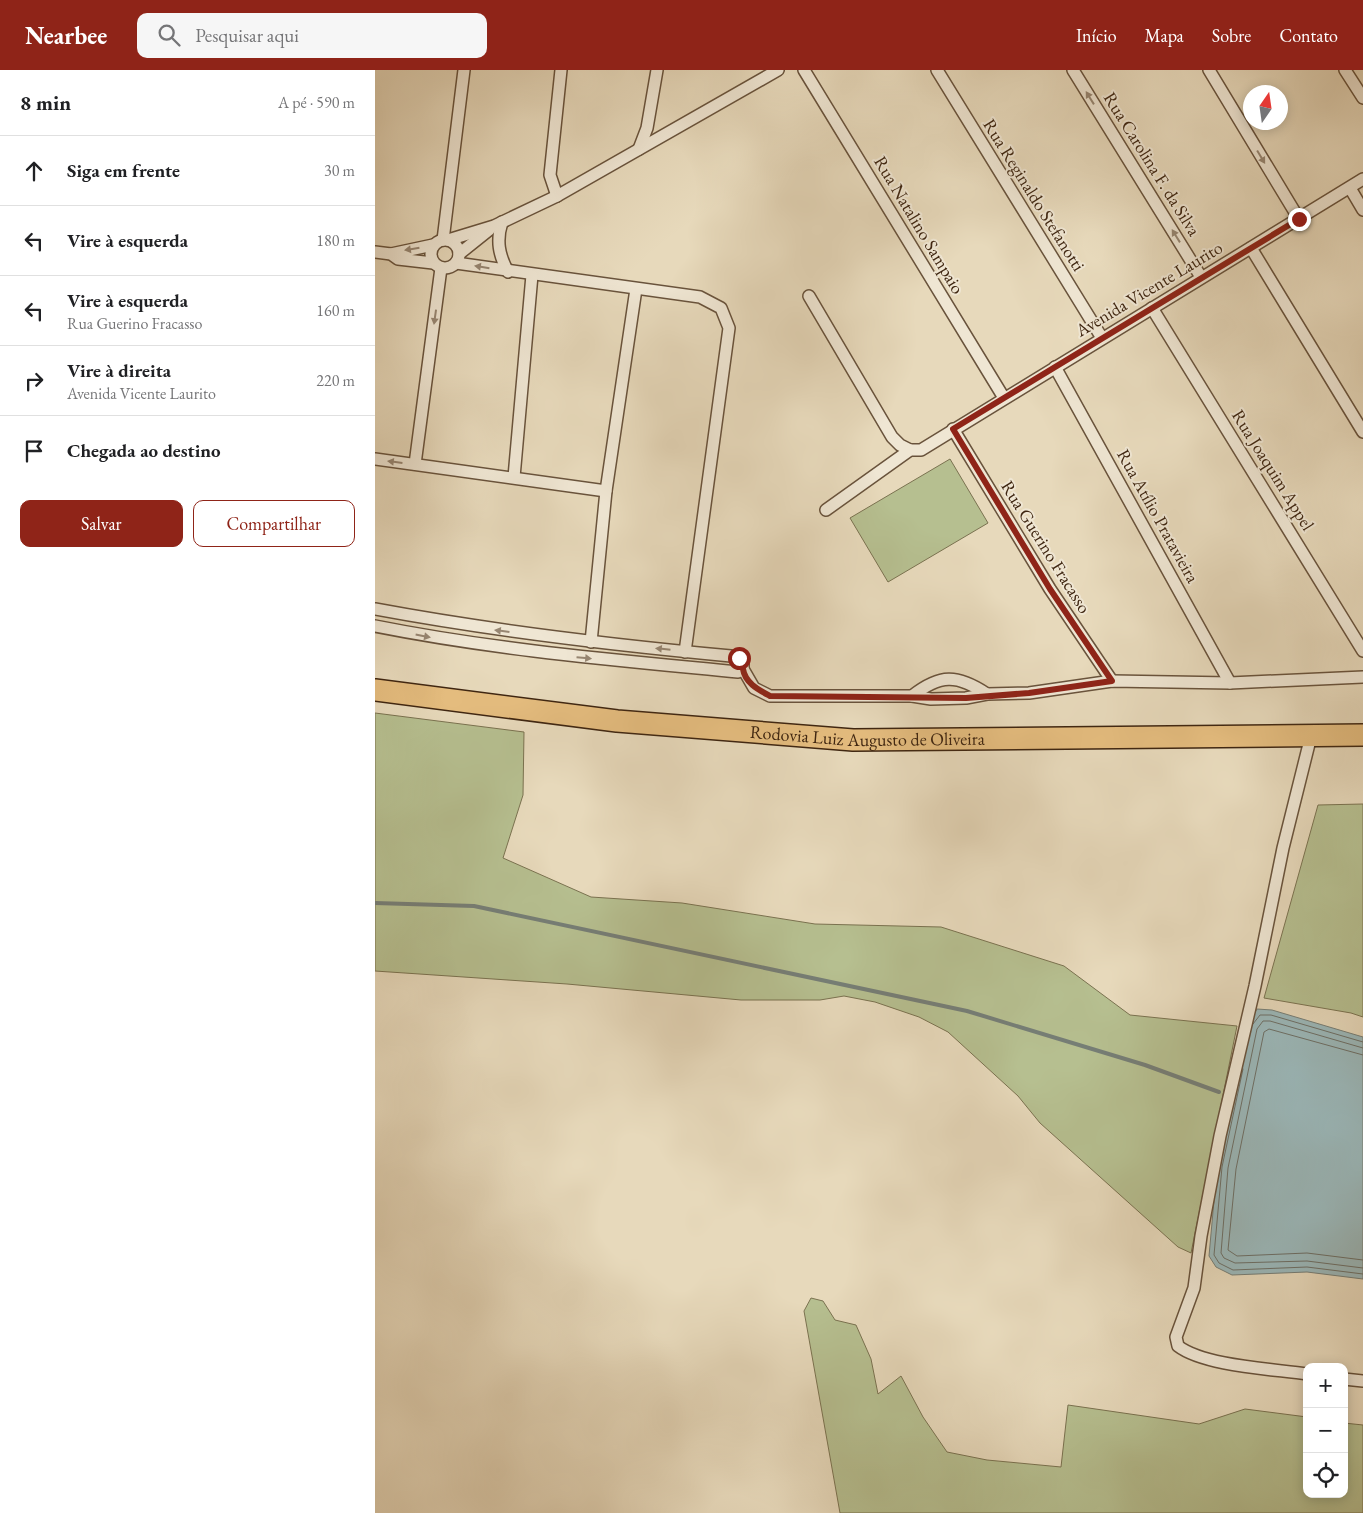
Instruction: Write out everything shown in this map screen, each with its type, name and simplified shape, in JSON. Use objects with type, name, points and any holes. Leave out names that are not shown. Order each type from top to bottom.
[{"type":"highway","name":"Rodovia Luiz Augusto de Oliveira","points":[[375,690],[617,722],[853,740],[1363,734]]},
{"type":"street","points":[[415,464],[437,266],[430,256],[441,242],[464,70]]},
{"type":"street","points":[[557,196],[550,175],[561,70]]},
{"type":"street","points":[[639,149],[647,128],[657,70]]},
{"type":"street","points":[[391,254],[399,250],[441,242],[498,224],[557,196],[778,70]]},
{"type":"street","name":"Rua Natalino Sampaio","points":[[804,70],[1004,398]]},
{"type":"street","name":"Rua Reginaldo Stefanotti","points":[[937,70],[1102,338]]},
{"type":"street","name":"Rua Carolina F. da Silva","points":[[1073,70],[1201,277]]},
{"type":"street","points":[[1209,70],[1299,219]]},
{"type":"street","points":[[1345,70],[1363,98]]},
{"type":"street","name":"Avenida Vicente Laurito","points":[[826,510],[910,450],[921,450],[1363,179]]},
{"type":"street","points":[[1349,188],[1363,210]]},
{"type":"street","points":[[375,252],[391,254],[397,259],[452,267],[458,259],[498,224]]},
{"type":"street","points":[[498,224],[500,257],[508,272]]},
{"type":"street","points":[[441,242],[457,247],[458,259]]},
{"type":"street","points":[[1251,248],[1363,432]]},
{"type":"street","points":[[458,259],[508,272],[700,297],[721,308],[729,328],[685,652]]},
{"type":"street","points":[[514,477],[532,275]]},
{"type":"street","points":[[591,642],[606,491],[636,289]]},
{"type":"street","points":[[809,296],[892,437],[900,445],[910,450]]},
{"type":"street","name":"Rua Joaquim Appel","points":[[1153,308],[1363,651]]},
{"type":"street","name":"Rua Atílio Pratavieira","points":[[1055,367],[1230,683]]},
{"type":"street","name":"Rua Guerino Fracasso","points":[[953,429],[1050,589],[1112,681]]},
{"type":"street","points":[[375,459],[606,491]]},
{"type":"street","points":[[375,609],[464,626],[739,658],[754,688],[770,696],[966,698],[987,694],[1029,693],[1112,681],[1230,683],[1363,676]]},
{"type":"street","points":[[375,626],[441,639],[558,656],[738,672],[743,669]]},
{"type":"street","points":[[912,696],[925,686],[941,678],[973,685],[987,694]]},
{"type":"street","points":[[1303,1373],[1231,1364],[1186,1353],[1178,1346],[1176,1337],[1194,1288],[1201,1236],[1220,1136],[1255,986],[1283,848],[1311,736]]},
{"type":"street","points":[[1348,1379],[1363,1381]]},
{"type":"green space","points":[[950,459],[988,523],[888,582],[850,518]]},
{"type":"green space","points":[[375,713],[524,732],[523,795],[503,858],[591,897],[682,903],[815,924],[941,927],[1064,966],[1130,1015],[1237,1026],[1191,1253],[1178,1247],[1040,1123],[1018,1096],[948,1032],[919,1017],[875,1002],[844,996],[820,1000],[741,1000],[567,984],[375,971]]},
{"type":"green space","points":[[1363,804],[1363,1017],[1351,1013],[1264,998],[1318,805]]},
{"type":"green space","points":[[811,1298],[823,1301],[835,1320],[856,1325],[871,1359],[878,1394],[901,1376],[923,1417],[947,1452],[987,1460],[1061,1467],[1068,1405],[1199,1424],[1245,1409],[1303,1416],[1303,1498],[1348,1498],[1348,1423],[1363,1425],[1363,1513],[840,1513],[804,1311]]},
{"type":"water","points":[[1257,1009],[1272,1010],[1363,1037],[1363,1279],[1307,1272],[1232,1275],[1216,1267],[1209,1256],[1217,1167],[1247,1025]]},
{"type":"waterway","points":[[375,903],[474,906],[967,1011],[1145,1065],[1219,1092]]},
{"type":"route","points":[[739,658],[754,688],[770,696],[966,698],[987,694],[1029,693],[1112,681],[1050,589],[953,429],[1299,219]]}]
